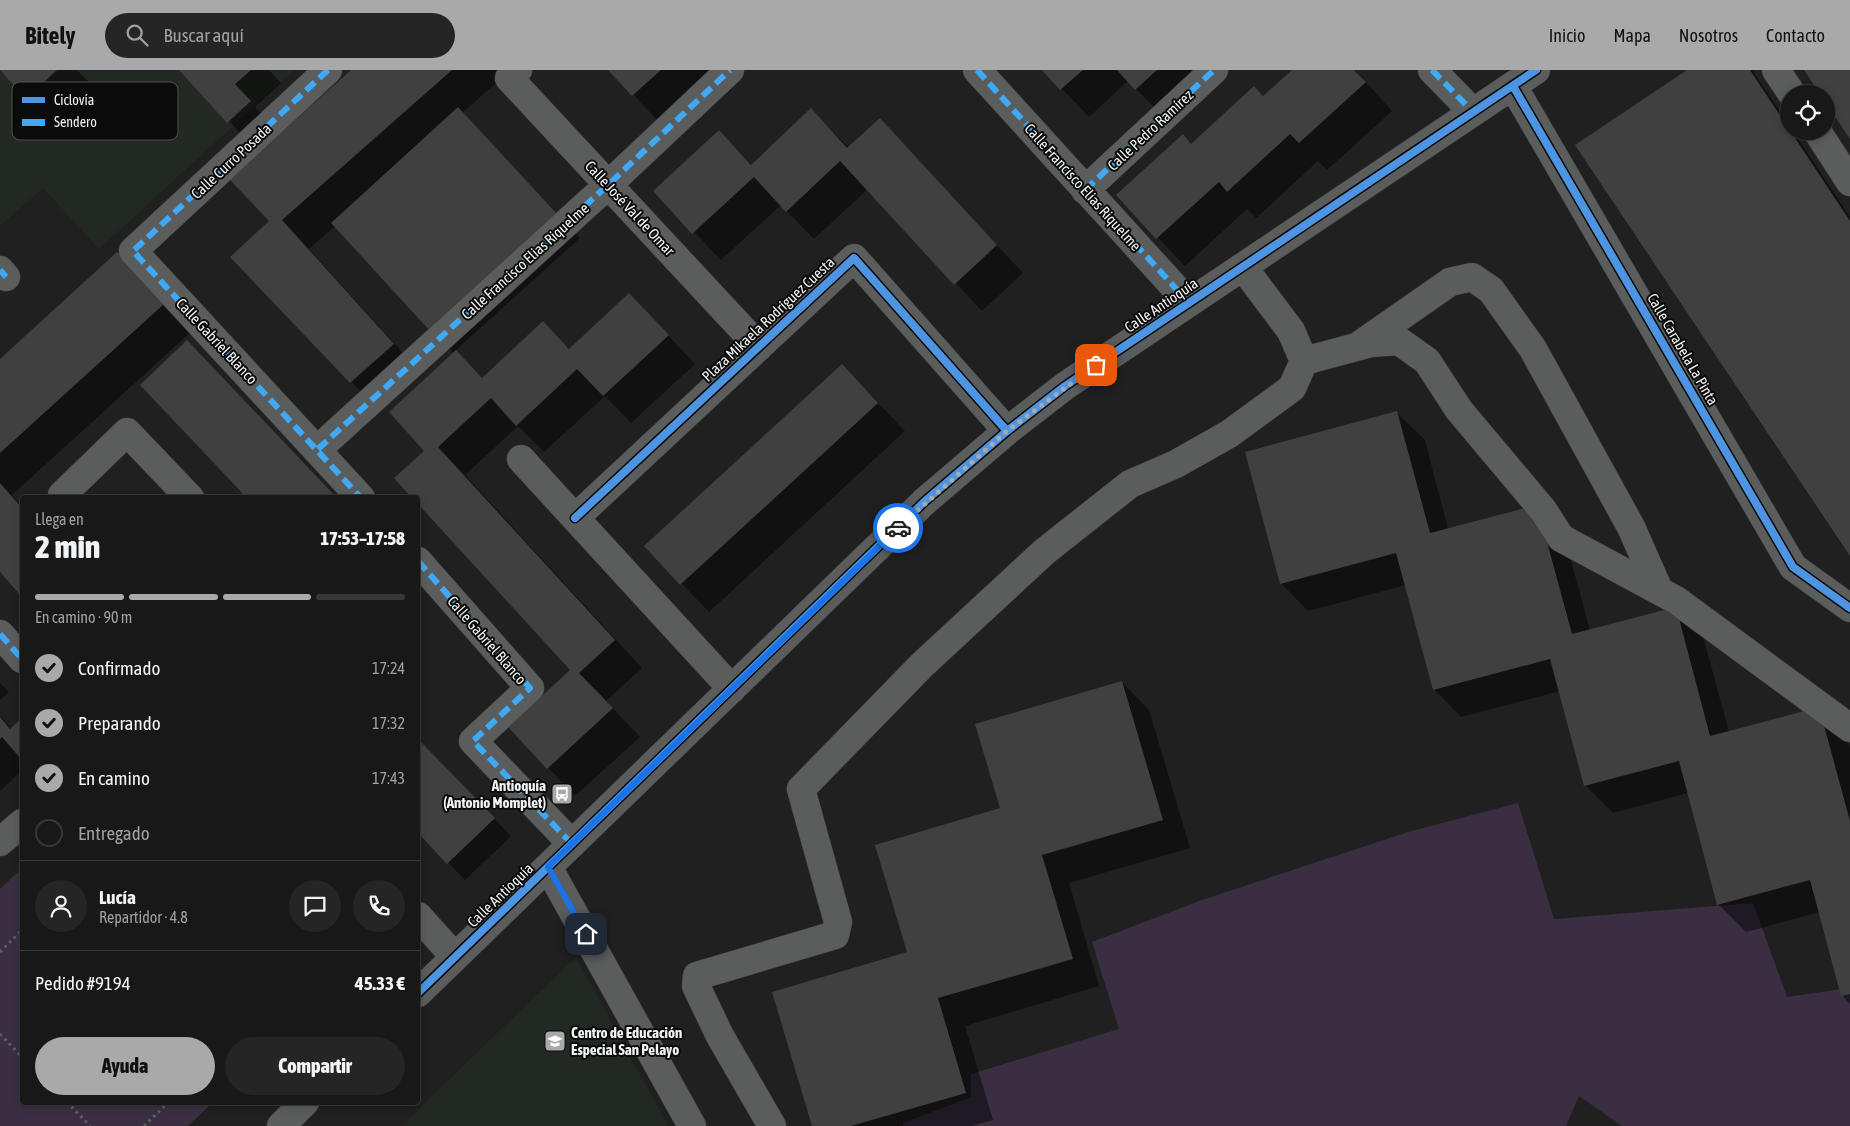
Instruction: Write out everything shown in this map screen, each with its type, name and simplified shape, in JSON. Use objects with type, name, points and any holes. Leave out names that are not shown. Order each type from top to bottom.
[{"type":"street","name":"Calle Curro Posada","points":[[133,251],[328,70]]},
{"type":"street","name":"Calle José Val de Omar","points":[[518,70],[509,78],[759,347]]},
{"type":"street","name":"Calle Francisco Elias Riquelme","points":[[318,449],[608,185],[730,70]]},
{"type":"street","name":"Calle Francisco Elias Riquelme","points":[[977,70],[1189,303]]},
{"type":"street","name":"Calle Pedro Ramírez","points":[[1085,190],[1214,70]]},
{"type":"street","points":[[1432,70],[1473,112]]},
{"type":"street","name":"Calle Antioquía","points":[[420,992],[924,502],[1007,431],[1065,386],[1536,70]]},
{"type":"street","points":[[1776,70],[1786,85]]},
{"type":"street","name":"Calle Carabela La Pinta","points":[[1513,86],[1793,567],[1850,608]]},
{"type":"street","points":[[1822,140],[1850,182]]},
{"type":"street","name":"Calle Gabriel Blanco","points":[[133,251],[359,495]]},
{"type":"street","name":"Plaza Mikaela Rodríguez Cuesta","points":[[575,518],[854,258],[1007,431]]},
{"type":"street","points":[[772,1126],[720,1036],[696,986],[697,976],[835,935],[838,922],[801,789],[922,666],[1044,552],[1130,484],[1176,464],[1229,434],[1292,388],[1304,361],[1291,330],[1242,267]]},
{"type":"street","points":[[1358,346],[1450,282],[1472,277],[1491,290],[1533,349],[1631,527],[1658,588]]},
{"type":"street","points":[[1304,361],[1358,346],[1399,341],[1427,361],[1460,410],[1543,510],[1561,538],[1658,588],[1850,728]]},
{"type":"street","points":[[62,495],[127,432],[187,495]]},
{"type":"street","points":[[521,459],[732,688]]},
{"type":"street","name":"Calle Gabriel Blanco","points":[[420,563],[530,688],[473,740],[572,844]]},
{"type":"street","points":[[0,634],[20,658]]},
{"type":"street","points":[[0,842],[20,825]]},
{"type":"street","points":[[548,867],[692,1126]]},
{"type":"street","points":[[420,918],[456,957]]},
{"type":"street","points":[[281,1126],[302,1105]]},
{"type":"path","points":[[0,952],[20,932]]},
{"type":"path","points":[[0,1034],[20,1055]]},
{"type":"path","points":[[70,1105],[90,1126]]},
{"type":"path","points":[[144,1126],[166,1105]]},
{"type":"shaded area","points":[[0,70],[294,70],[99,249],[43,188],[0,226]]},
{"type":"shaded area","points":[[1518,803],[1554,919],[1753,903],[1787,997],[1850,988],[1850,1126],[1622,1126],[1579,1096],[1566,1126],[903,1126],[903,1123],[971,1097],[971,1074],[1119,1029],[1092,942],[1202,900],[1408,832]]},
{"type":"shaded area","points":[[20,870],[20,1105],[210,1105],[188,1126],[0,1126],[0,889]]},
{"type":"shaded area","name":"Centro de Educación Especial San Pelayo","points":[[576,957],[668,1126],[401,1126]]},
{"type":"building","points":[[0,70],[57,70],[44,82],[12,83]]},
{"type":"building","points":[[179,70],[251,70],[235,84],[251,101],[227,123]]},
{"type":"building","points":[[351,70],[452,70],[282,220],[394,344],[350,383],[230,257],[269,221],[229,179]]},
{"type":"building","points":[[608,70],[661,70],[632,96]]},
{"type":"building","points":[[1042,70],[1083,70],[1060,90]]},
{"type":"building","points":[[1117,70],[1157,70],[1135,90]]},
{"type":"building","points":[[1292,70],[1354,70],[1366,82],[1299,143],[1290,134],[1227,192],[1219,182],[1156,239],[1116,195],[1183,134],[1191,144],[1254,86],[1263,96]]},
{"type":"building","points":[[1687,70],[1750,70],[1780,115],[1780,140],[1796,140],[1850,221],[1850,556],[1575,145]]},
{"type":"building","points":[[1804,70],[1850,70],[1850,139],[1835,116],[1835,85],[1814,85]]},
{"type":"building","points":[[458,107],[559,216],[431,332],[331,223]]},
{"type":"building","points":[[811,108],[847,148],[880,118],[997,245],[954,285],[840,161],[786,212],[754,177],[692,234],[653,191],[719,130],[751,165]]},
{"type":"building","points":[[117,252],[164,304],[0,453],[0,359]]},
{"type":"building","points":[[629,293],[669,335],[603,396],[577,369],[516,426],[491,398],[438,447],[615,640],[579,673],[613,708],[547,769],[508,727],[570,670],[420,506],[420,495],[409,495],[394,478],[424,451],[389,412],[456,350],[482,378],[543,321],[569,349]]},
{"type":"building","points":[[187,340],[334,495],[244,495],[140,385]]},
{"type":"building","points":[[842,364],[878,403],[680,585],[644,546]]},
{"type":"building","points":[[1397,411],[1430,533],[1537,505],[1572,634],[1676,607],[1710,736],[1819,707],[1850,821],[1850,994],[1841,996],[1810,880],[1717,905],[1679,761],[1584,786],[1550,659],[1433,690],[1396,553],[1280,584],[1245,452]]},
{"type":"building","points":[[0,483],[20,506],[20,595],[0,572]]},
{"type":"building","points":[[1122,681],[1163,820],[1042,855],[1073,959],[938,998],[966,1093],[851,1126],[812,1126],[772,992],[907,952],[875,845],[1000,808],[975,724]]},
{"type":"building","points":[[0,717],[10,729],[20,720],[20,758],[2,737],[0,739]]},
{"type":"building","points":[[420,741],[495,818],[447,864],[420,835]]},
{"type":"marked path","points":[[328,70],[133,251],[358,495]]},
{"type":"marked path","points":[[318,449],[608,185],[730,70]]},
{"type":"marked path","points":[[977,70],[1189,303]]},
{"type":"marked path","points":[[1085,190],[1214,70]]},
{"type":"marked path","points":[[1432,70],[1473,112]]},
{"type":"marked path","points":[[0,270],[6,277]]},
{"type":"marked path","points":[[420,563],[530,688],[473,741],[572,844]]},
{"type":"marked path","points":[[0,634],[20,657]]},
{"type":"cycle path","points":[[420,991],[924,502],[1007,431],[1065,386],[1536,70]]},
{"type":"cycle path","points":[[1513,86],[1793,567],[1850,608]]},
{"type":"cycle path","points":[[575,518],[854,258],[1007,431]]},
{"type":"way so far","points":[[898,528],[924,502],[1007,431],[1065,386],[1096,365]]},
{"type":"place","name":"Antioquía (Antonio Momplet)","points":[[562,794]]},
{"type":"place","name":"Centro de Educación Especial San Pelayo","points":[[555,1041]]},
{"type":"route","points":[[586,934],[548,867],[898,528]]}]
